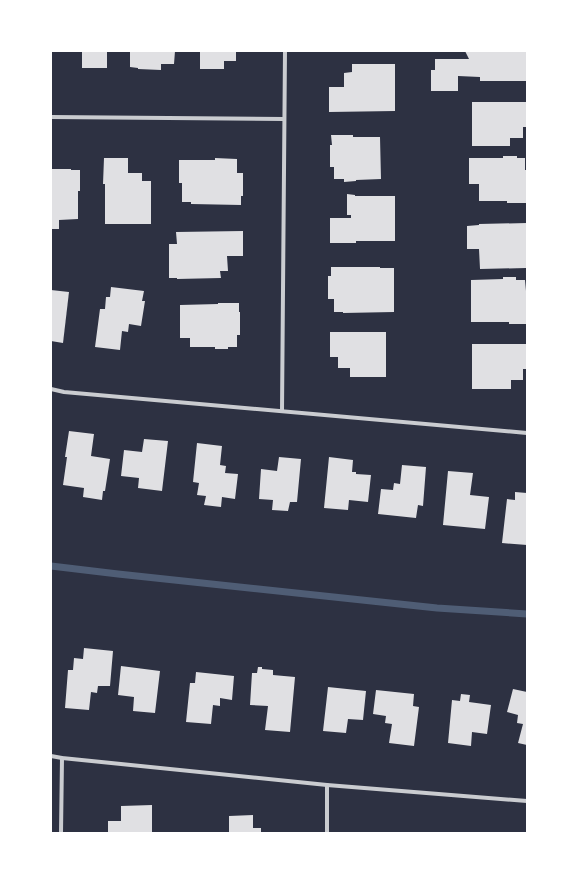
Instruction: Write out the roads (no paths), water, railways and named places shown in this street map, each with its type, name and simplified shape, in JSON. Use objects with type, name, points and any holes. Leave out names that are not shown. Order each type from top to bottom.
[{"type":"street","points":[[282,411],[285,51]]},
{"type":"street","points":[[51,117],[284,119]]},
{"type":"street","points":[[51,389],[64,392],[527,432]]},
{"type":"street","points":[[51,756],[327,785],[527,801]]},
{"type":"street","points":[[62,758],[62,833]]},
{"type":"street","points":[[327,785],[327,833]]},
{"type":"waterway","points":[[51,566],[437,608],[527,614]]}]
